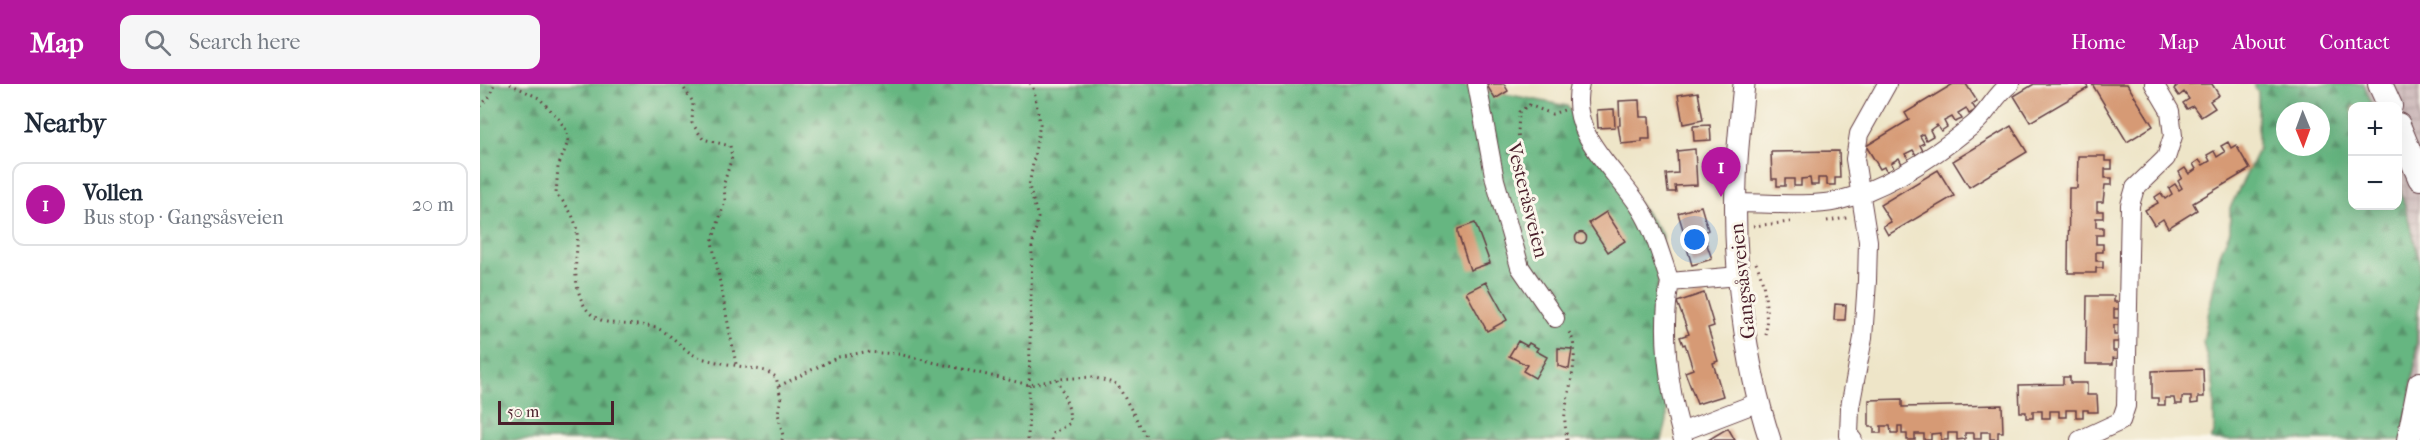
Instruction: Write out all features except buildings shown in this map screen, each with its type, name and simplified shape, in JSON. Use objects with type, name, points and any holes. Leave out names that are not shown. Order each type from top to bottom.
[{"type":"main road","points":[[2380,84],[2388,102]]},
{"type":"main road","points":[[2402,137],[2420,178]]},
{"type":"main road","points":[[2409,440],[2420,384]]},
{"type":"street","name":"Vesteråsveien","points":[[1477,84],[1496,180],[1520,267],[1555,318]]},
{"type":"street","points":[[1580,84],[1577,106],[1586,134],[1650,225],[1670,282],[1666,299],[1668,358],[1672,391],[1682,436],[1759,402]]},
{"type":"street","name":"Gangsåsveien","points":[[1744,84],[1738,146],[1736,203],[1739,276],[1750,355],[1759,402],[1770,440]]},
{"type":"street","points":[[1853,440],[1849,436],[1850,407],[1863,338],[1868,280],[1868,241],[1855,159],[1859,134],[1887,84]]},
{"type":"street","points":[[1736,203],[1835,201],[1859,194],[1934,154],[1966,131],[1981,119],[2003,89],[2010,84]]},
{"type":"street","points":[[2080,440],[2121,421],[2126,406],[2130,205],[2135,188],[2166,158],[2173,136],[2170,111],[2154,84]]},
{"type":"street","points":[[1670,282],[1739,276]]},
{"type":"path","points":[[480,106],[490,96],[494,84]]},
{"type":"path","points":[[510,84],[539,98],[567,131],[568,142],[558,167],[556,194],[569,208],[576,221],[578,239],[575,266],[579,293],[585,308],[596,317],[616,325],[656,328],[695,355],[766,371],[776,377],[781,398],[778,413],[782,440]]},
{"type":"path","points":[[681,84],[693,102],[692,123],[703,139],[730,146],[732,157],[724,183],[725,201],[712,242],[736,364]]},
{"type":"path","points":[[1028,440],[1032,247],[1038,219],[1029,186],[1040,124],[1034,90],[1030,84]]},
{"type":"path","points":[[1490,145],[1514,155],[1521,149],[1518,133],[1519,112],[1529,105],[1552,114],[1577,106]]},
{"type":"path","points":[[1826,221],[1863,213]]},
{"type":"path","points":[[1750,228],[1754,225],[1791,222]]},
{"type":"path","points":[[1755,260],[1764,287],[1767,318],[1766,341]]},
{"type":"path","points":[[1555,318],[1570,334],[1573,344],[1573,370],[1565,414],[1566,440]]},
{"type":"path","points":[[779,386],[838,357],[865,352],[898,354],[1030,385],[1092,377],[1117,384],[1148,440]]},
{"type":"path","points":[[1052,440],[1053,433],[1070,423],[1069,409],[1058,380]]},
{"type":"shaded area","points":[[2364,84],[2420,84],[2420,262],[2402,196],[2402,102],[2371,102]]},
{"type":"shaded area","points":[[2420,293],[2420,440],[2403,440],[2416,357]]},
{"type":"green space","points":[[480,84],[1454,84],[1567,106],[1663,236],[1656,309],[1666,310],[1667,421],[1662,440],[480,440]]},
{"type":"green space","points":[[2254,84],[2364,84],[2371,102],[2348,102],[2348,210],[2402,210],[2402,196],[2420,262],[2416,357],[2403,440],[2211,440],[2214,434],[2214,388],[2203,342],[2220,254],[2230,231],[2230,208],[2258,150],[2258,93]]},
{"type":"place","name":"Vollen","points":[[1721,197]]}]
